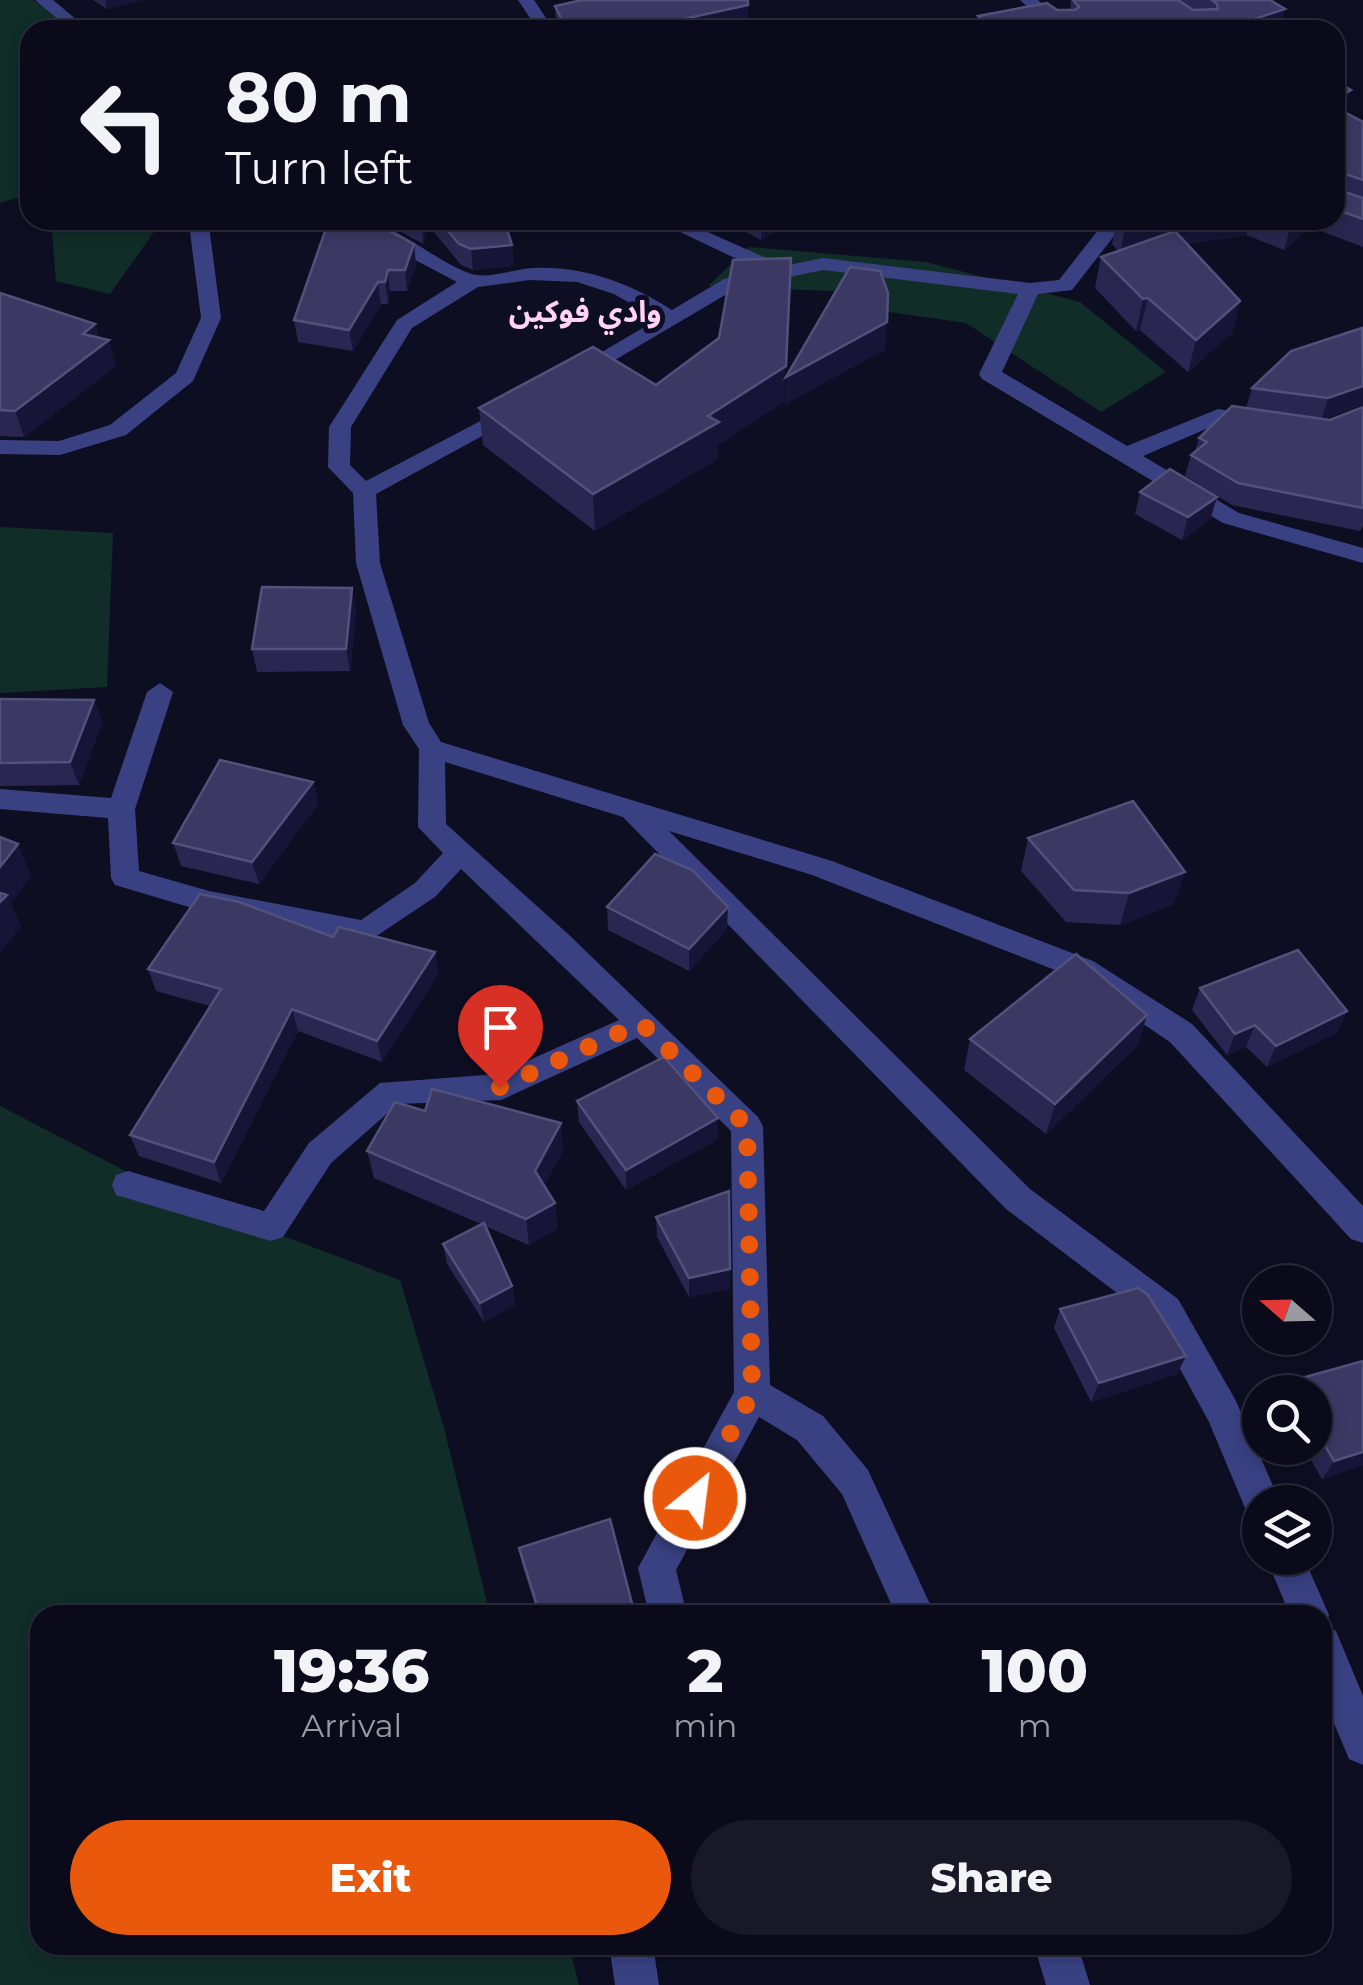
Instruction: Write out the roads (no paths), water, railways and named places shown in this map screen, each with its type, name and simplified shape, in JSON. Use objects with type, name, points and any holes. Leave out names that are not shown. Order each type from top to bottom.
[{"type":"street","points":[[43,0],[68,20]]},
{"type":"street","points":[[1028,0],[1051,20]]},
{"type":"street","points":[[0,447],[60,448],[118,430],[185,376],[212,318],[200,230]]},
{"type":"street","points":[[373,230],[472,282]]},
{"type":"street","points":[[688,230],[782,272]]},
{"type":"street","points":[[364,491],[544,395],[730,283],[823,264],[1030,289],[1065,286],[1108,230]]},
{"type":"street","points":[[665,1605],[656,1568],[752,1394],[747,1126],[432,827],[432,748],[416,725],[368,562],[364,491],[338,466],[340,427],[404,324],[472,282],[530,272],[592,276],[628,290],[672,319]]},
{"type":"street","points":[[1030,289],[990,374],[1231,518],[1363,556]]},
{"type":"street","points":[[1126,455],[1218,416],[1288,426]]},
{"type":"street","points":[[160,692],[121,809],[125,878],[208,902],[366,932],[425,890],[460,852]]},
{"type":"street","points":[[432,748],[822,868],[1083,969],[1181,1032],[1363,1230]]},
{"type":"street","points":[[0,800],[121,809]]},
{"type":"street","points":[[634,812],[1018,1199],[1166,1310],[1222,1413],[1254,1485]]},
{"type":"street","points":[[128,1184],[271,1227],[320,1153],[392,1092],[500,1087],[641,1023]]},
{"type":"street","points":[[752,1394],[810,1428],[855,1482],[911,1605]]},
{"type":"street","points":[[1292,1575],[1306,1605]]},
{"type":"street","points":[[1332,1669],[1363,1745]]},
{"type":"street","points":[[632,1955],[637,1985]]},
{"type":"street","points":[[1059,1955],[1068,1985]]},
{"type":"district","name":"وادي فوكين","points":[[585,311]]}]
